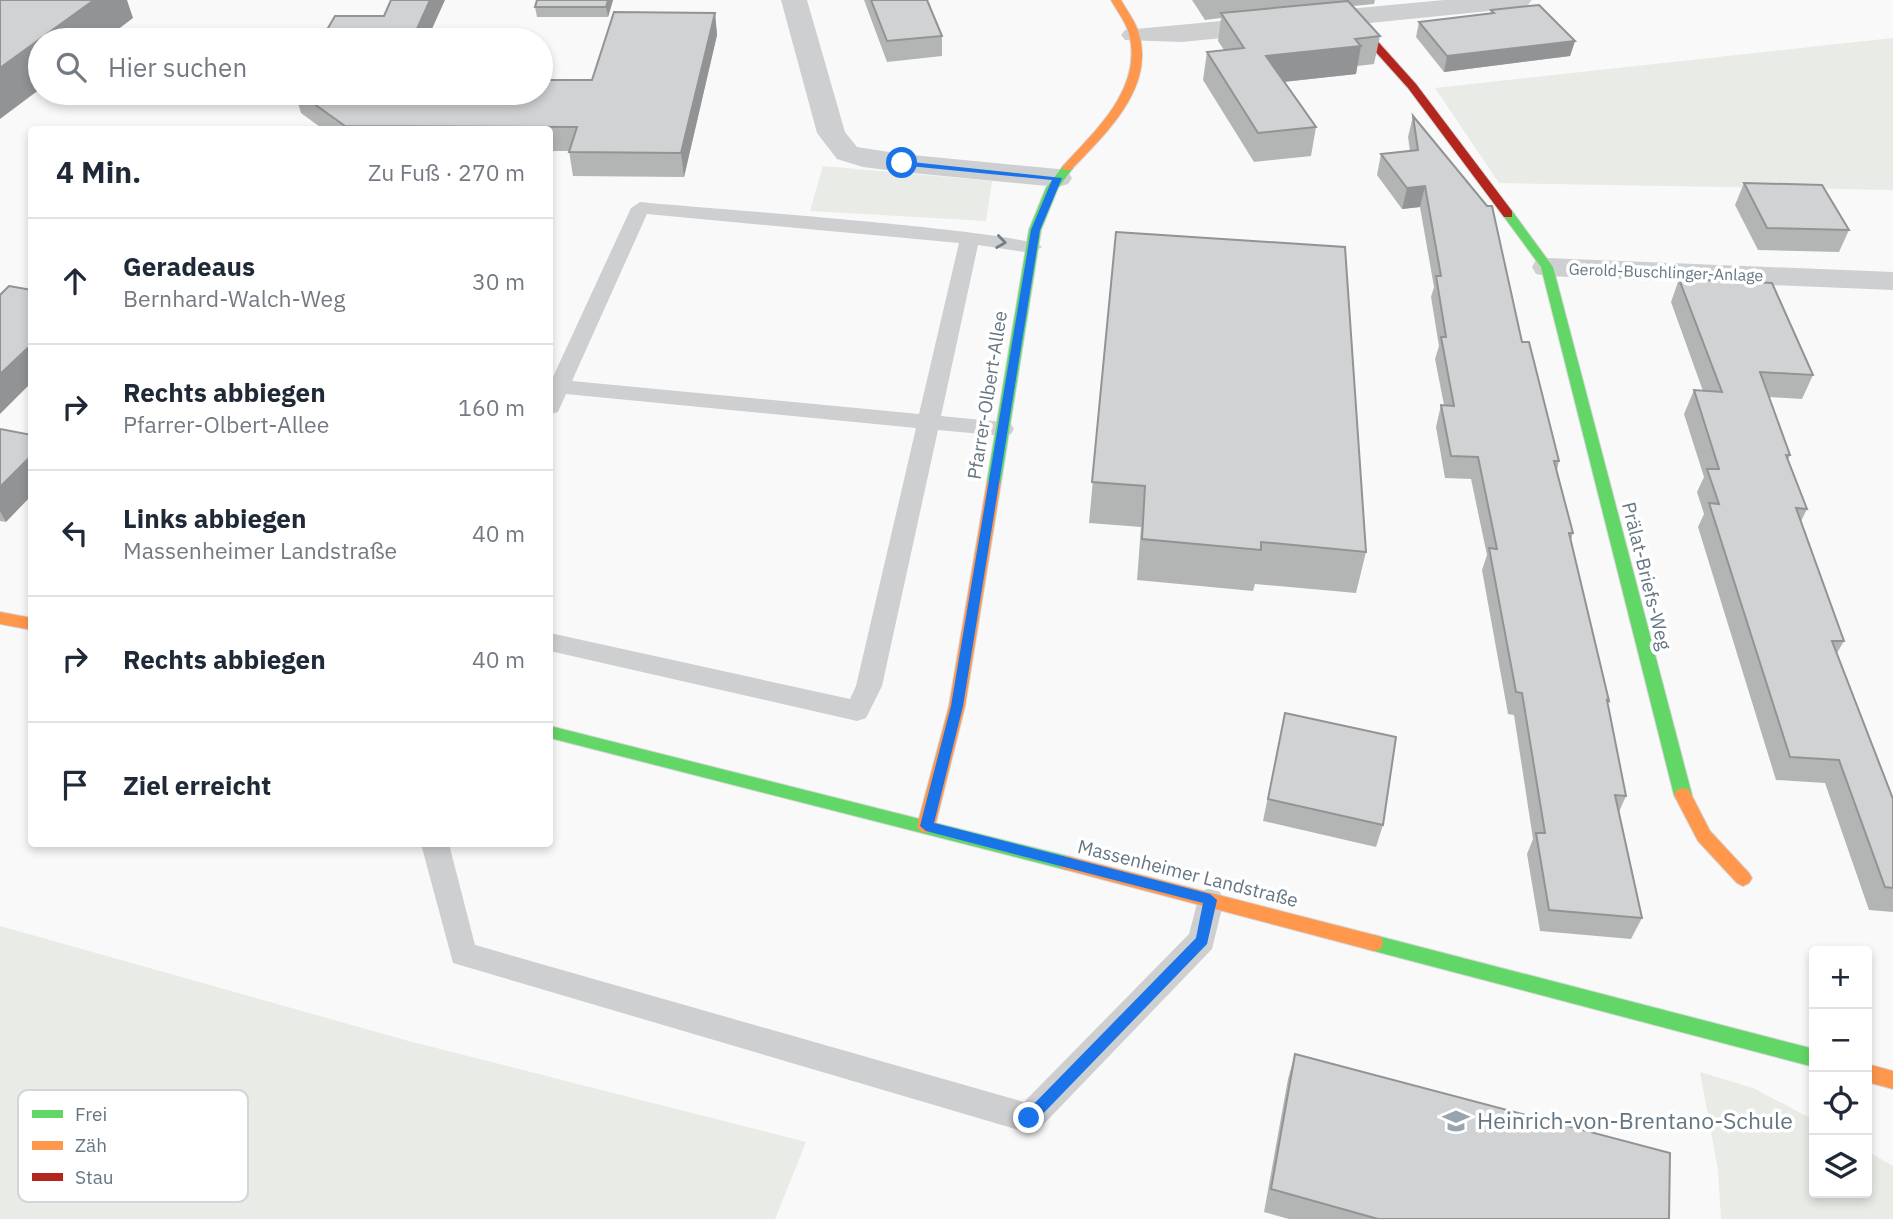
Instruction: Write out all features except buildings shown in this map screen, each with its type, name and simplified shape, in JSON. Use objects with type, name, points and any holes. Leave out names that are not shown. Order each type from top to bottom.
[{"type":"street","points":[[794,0],[831,133],[847,153],[863,159],[1058,178]]},
{"type":"street","name":"Pfarrer-Olbert-Allee","points":[[926,826],[957,706],[1032,247],[1042,210],[1058,178],[1115,116],[1129,88],[1135,66],[1134,35],[1116,0]]},
{"type":"street","points":[[1134,35],[1182,34],[1351,18],[1409,6],[1519,0]]},
{"type":"street","name":"Gerold-Buschlinger-Anlage","points":[[1351,18],[1412,86],[1547,267],[1893,281]]},
{"type":"street","name":"Prälat-Briefs-Weg","points":[[1547,267],[1680,788],[1704,836],[1743,878]]},
{"type":"street","points":[[0,618],[28,623]]},
{"type":"street","name":"Massenheimer Landstraße","points":[[553,733],[926,826],[1809,1057]]},
{"type":"street","points":[[1872,1074],[1893,1080]]},
{"type":"lane","points":[[1003,429],[554,386],[640,208],[970,238],[1032,247]]},
{"type":"lane","points":[[553,643],[857,711],[869,686],[970,238]]},
{"type":"lane","points":[[436,847],[463,954],[1029,1118],[1202,940],[1210,900]]},
{"type":"shaded area","points":[[1893,38],[1893,190],[1499,183],[1435,88]]},
{"type":"shaded area","points":[[823,166],[992,181],[986,221],[810,211]]},
{"type":"shaded area","points":[[0,926],[405,1040],[806,1142],[775,1219],[0,1219]]},
{"type":"shaded area","points":[[1700,1072],[1753,1088],[1809,1117],[1809,1198],[1872,1198],[1872,1154],[1893,1166],[1893,1219],[1721,1219],[1718,1170]]},
{"type":"traffic: fast","points":[[994,482],[1035,230],[1052,188],[1067,168]]},
{"type":"traffic: fast","points":[[1508,214],[1547,267],[1683,795]]},
{"type":"traffic: fast","points":[[553,733],[1067,863]]},
{"type":"traffic: fast","points":[[1374,943],[1809,1057]]},
{"type":"traffic: slow","points":[[1067,168],[1119,108],[1135,73],[1137,54],[1134,34],[1116,0]]},
{"type":"traffic: slow","points":[[926,826],[957,706],[994,482]]},
{"type":"traffic: slow","points":[[0,618],[28,623]]},
{"type":"traffic: slow","points":[[1683,795],[1704,836],[1743,878]]},
{"type":"traffic: slow","points":[[1067,863],[1374,943]]},
{"type":"traffic: slow","points":[[1872,1074],[1893,1080]]},
{"type":"traffic: jam","points":[[1351,18],[1412,86],[1508,214]]},
{"type":"place","name":"Heinrich-von-Brentano-Schule","points":[[1456,1121]]},
{"type":"route","points":[[902,163],[1058,178],[1035,230],[957,706],[926,826],[1210,900],[1202,940],[1029,1118]]}]
